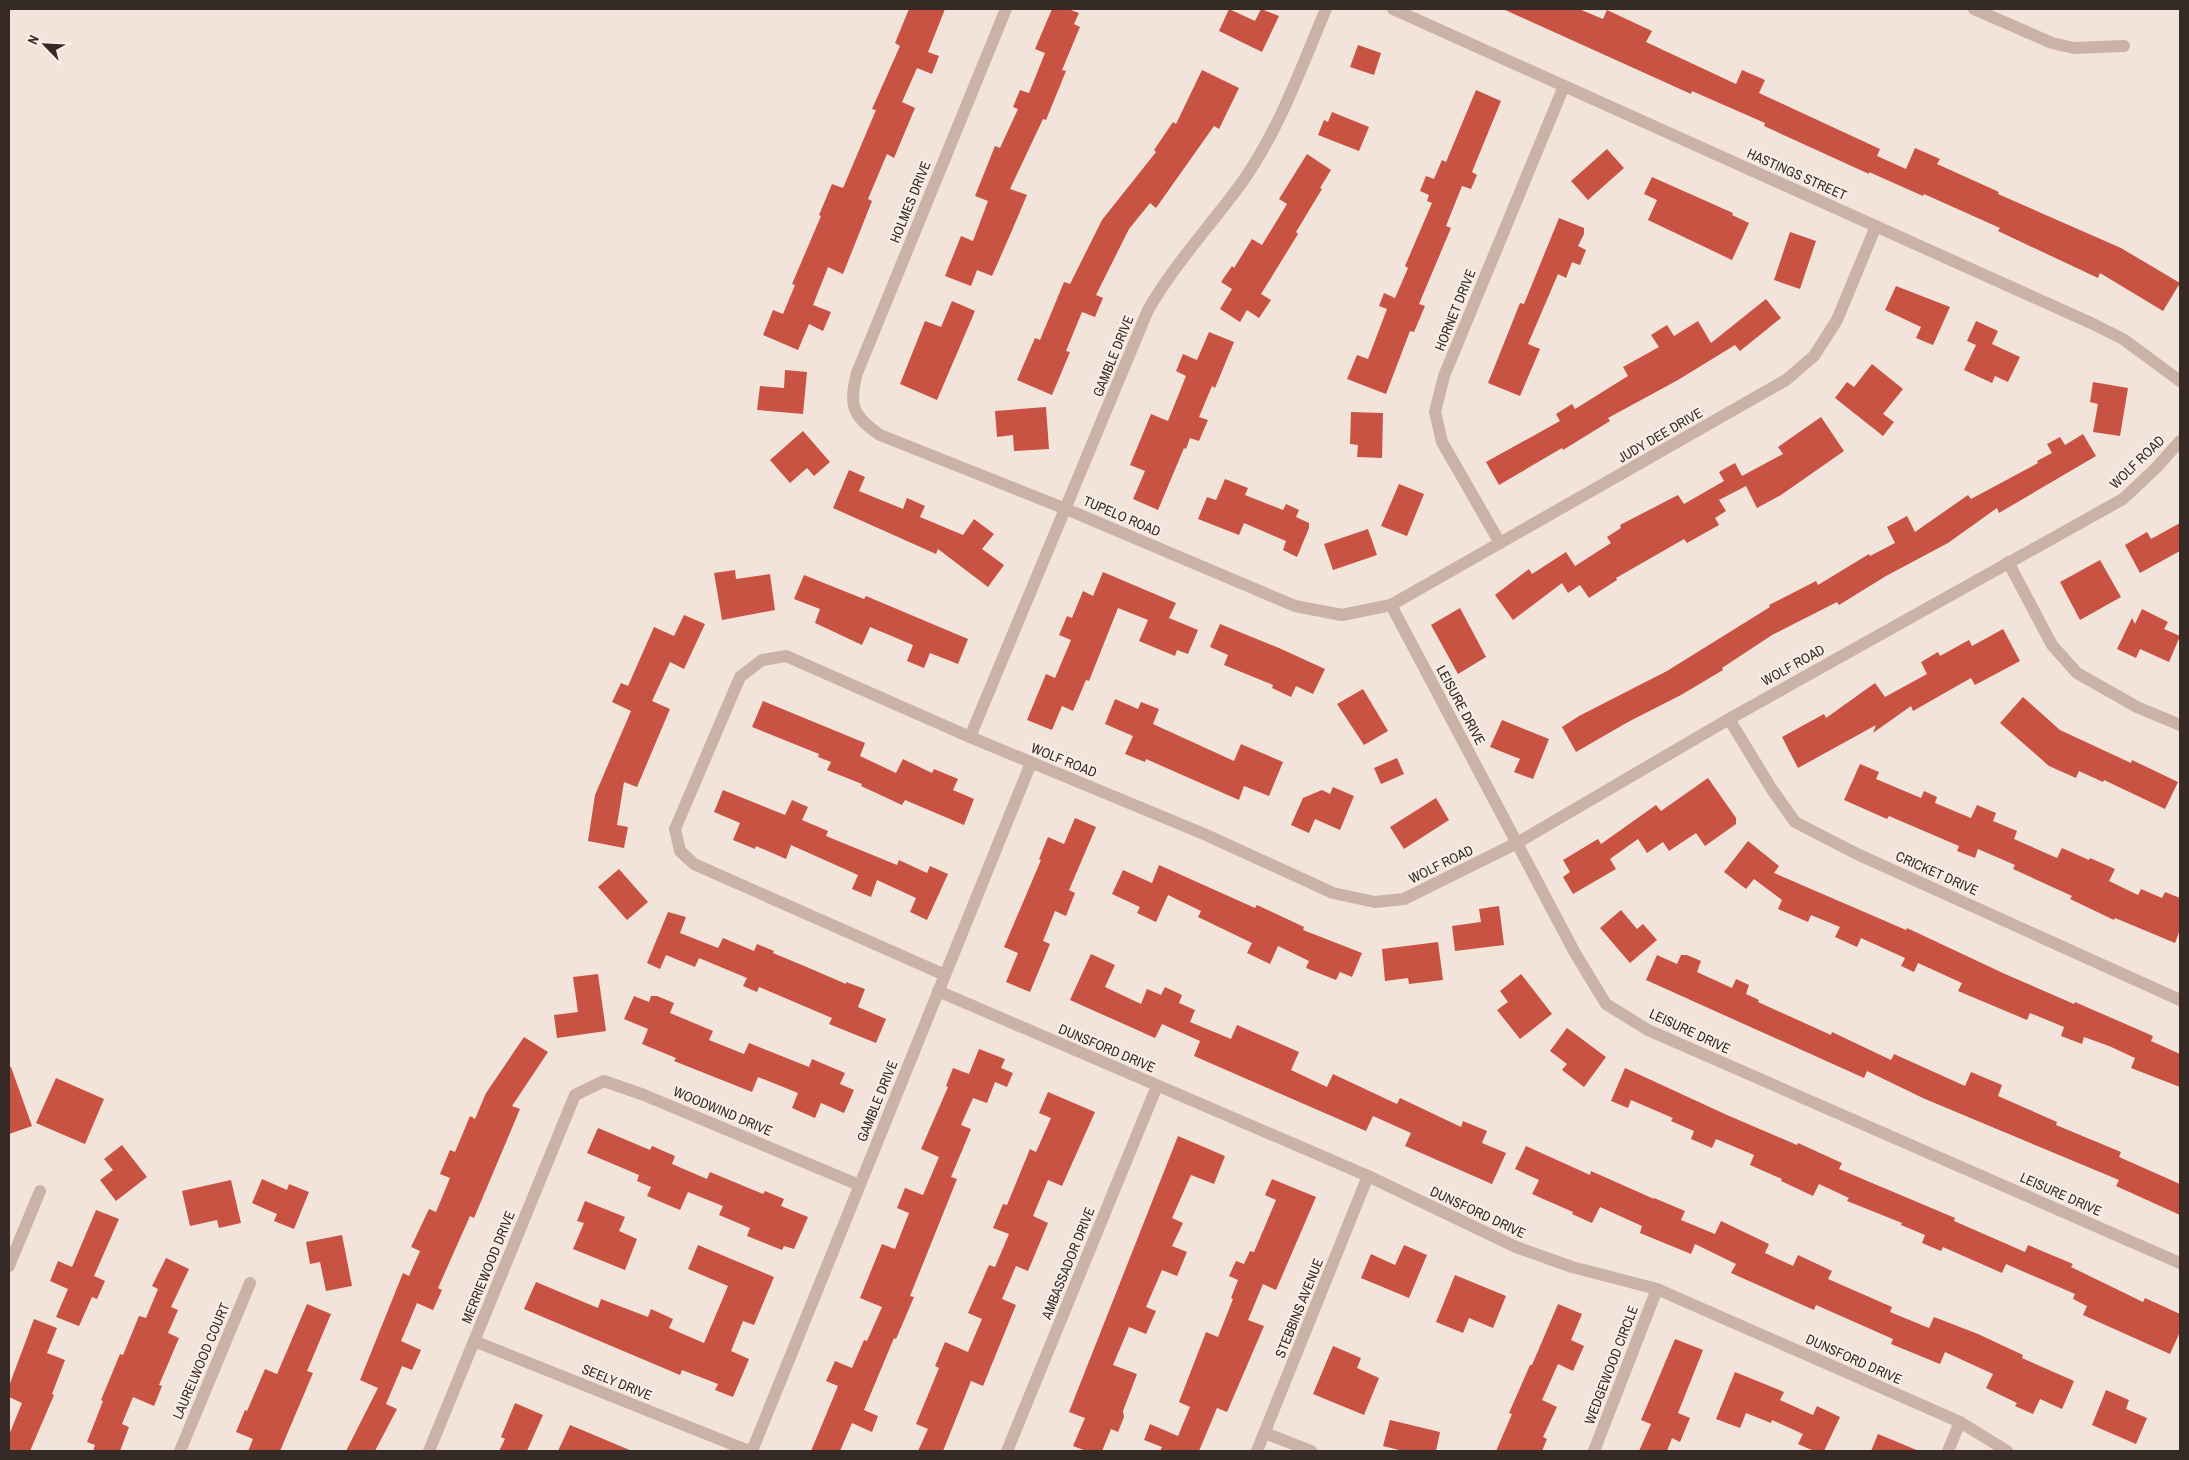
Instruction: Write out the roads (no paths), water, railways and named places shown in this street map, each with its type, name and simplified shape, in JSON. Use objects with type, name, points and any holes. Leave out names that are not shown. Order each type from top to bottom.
[{"type":"street","name":"HOLMES DRIVE","points":[[853,409],[852,391],[857,373],[1006,9]]},
{"type":"street","name":"GAMBLE DRIVE","points":[[970,737],[1148,310],[1164,282],[1243,180],[1275,131],[1326,9]]},
{"type":"street","name":"HASTINGS STREET","points":[[1393,9],[2123,339],[2180,381]]},
{"type":"street","points":[[1978,10],[2052,43],[2074,48],[2124,46]]},
{"type":"street","name":"HORNET DRIVE","points":[[1500,543],[1442,442],[1435,412],[1444,376],[1564,86]]},
{"type":"street","name":"JUDY DEE DRIVE","points":[[1391,604],[1786,380],[1814,356],[1838,320],[1876,226]]},
{"type":"street","name":"TUPELO ROAD","points":[[853,409],[863,423],[880,435],[1066,509],[1295,606],[1342,615],[1391,604]]},
{"type":"street","name":"WOLF ROAD","points":[[945,975],[694,864],[680,851],[675,829],[740,678],[762,660],[786,656],[1031,763],[1196,830],[1333,893],[1375,902],[1404,899],[1517,843],[1729,719],[2123,499],[2156,468],[2180,441]]},
{"type":"street","points":[[2008,562],[2052,645],[2077,673],[2137,707],[2180,725]]},
{"type":"street","name":"LEISURE DRIVE","points":[[1391,604],[1575,953],[1606,1004],[1648,1030],[2180,1263]]},
{"type":"street","name":"CRICKET DRIVE","points":[[1729,719],[1771,788],[1795,822],[1857,854],[2180,1000]]},
{"type":"street","name":"GAMBLE DRIVE","points":[[750,1451],[1031,763]]},
{"type":"street","name":"DUNSFORD DRIVE","points":[[938,991],[1368,1176],[1516,1247],[1572,1267],[1657,1289],[1960,1422],[2007,1451]]},
{"type":"street","name":"WOODWIND DRIVE","points":[[575,1095],[604,1081],[644,1095],[860,1185]]},
{"type":"street","name":"AMBASSADOR DRIVE","points":[[1007,1451],[1157,1086]]},
{"type":"street","name":"MERRIEWOOD DRIVE","points":[[429,1451],[575,1095]]},
{"type":"street","name":"STEBBINS AVENUE","points":[[1257,1451],[1368,1176]]},
{"type":"street","points":[[9,1266],[40,1191]]},
{"type":"street","name":"LAURELWOOD COURT","points":[[180,1451],[250,1283]]},
{"type":"street","name":"WEDGEWOOD CIRCLE","points":[[1594,1451],[1657,1289]]},
{"type":"street","name":"SEELY DRIVE","points":[[474,1341],[750,1451]]},
{"type":"street","points":[[1948,1451],[1960,1422]]},
{"type":"street","points":[[1265,1433],[1311,1451]]}]
